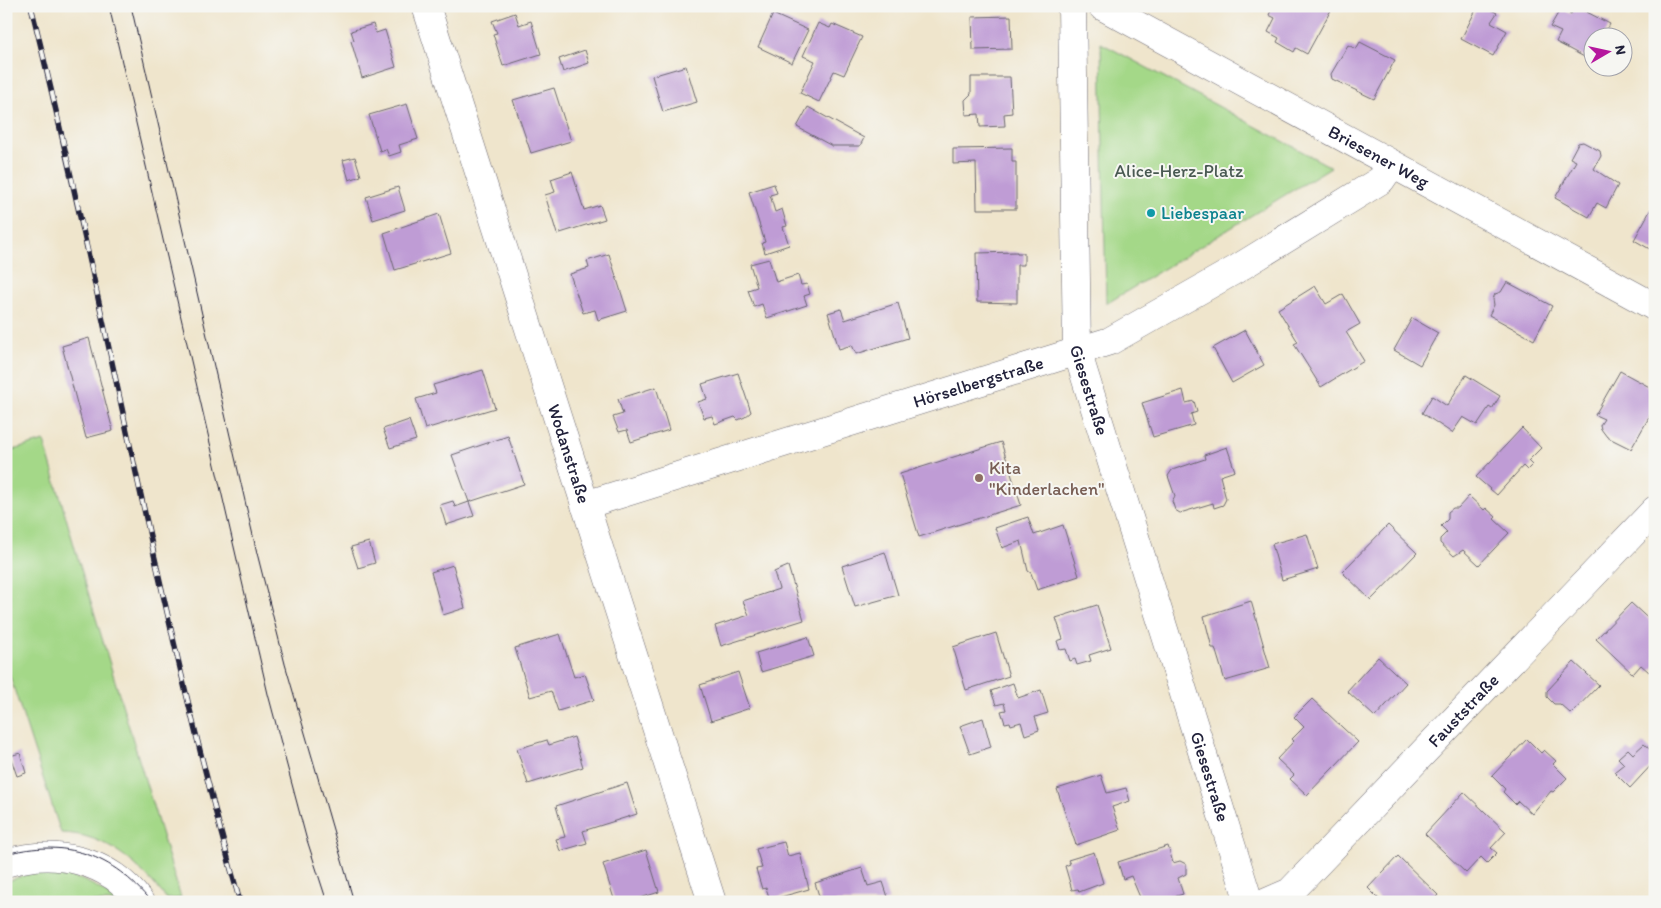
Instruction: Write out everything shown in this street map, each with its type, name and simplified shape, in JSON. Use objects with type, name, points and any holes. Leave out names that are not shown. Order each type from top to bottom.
[{"type":"street","name":"Wodanstraße","points":[[426,6],[712,902]]},
{"type":"street","name":"Giesestraße","points":[[1072,6],[1077,351],[1249,902]]},
{"type":"street","name":"Briesener Weg","points":[[1102,6],[1655,306]]},
{"type":"street","name":"Hörselbergstraße","points":[[586,505],[1110,340],[1235,270],[1381,180],[1392,164]]},
{"type":"street","name":"Fauststraße","points":[[1267,902],[1290,892],[1655,510]]},
{"type":"street","points":[[6,864],[48,856],[76,859],[111,875],[128,888],[140,902]]},
{"type":"green space","name":"Alice-Herz-Platz","points":[[1101,43],[1331,167],[1106,304]]},
{"type":"green space","points":[[44,441],[181,898],[167,899],[134,863],[108,845],[78,835],[61,833],[6,664],[6,452]]},
{"type":"green space","points":[[32,872],[56,873],[78,878],[98,888],[117,902],[6,902],[6,882]]},
{"type":"building","points":[[1273,6],[1325,6],[1331,10],[1307,54],[1296,48],[1294,52],[1277,42],[1279,38],[1268,32],[1275,18],[1269,15]]},
{"type":"building","points":[[1478,6],[1484,6],[1497,13],[1491,22],[1507,31],[1493,56],[1461,39]]},
{"type":"building","points":[[1575,6],[1610,24],[1608,28],[1584,28],[1584,57],[1556,42],[1561,32],[1550,27],[1561,8],[1571,14]]},
{"type":"building","points":[[515,13],[519,25],[531,21],[541,54],[503,66],[493,34],[497,33],[492,21]]},
{"type":"building","points":[[773,14],[808,30],[792,63],[758,47]]},
{"type":"building","points":[[1011,16],[1012,49],[973,50],[972,17]]},
{"type":"building","points":[[818,23],[830,28],[832,24],[862,37],[844,75],[834,71],[819,102],[800,93],[815,61],[803,56]]},
{"type":"building","points":[[373,24],[376,33],[385,30],[396,67],[362,78],[351,41],[354,40],[351,31]]},
{"type":"building","points":[[1360,42],[1395,60],[1374,99],[1332,79],[1331,74],[1348,45],[1356,49]]},
{"type":"building","points":[[585,50],[589,63],[563,72],[559,59]]},
{"type":"building","points":[[686,66],[697,102],[663,112],[652,76]]},
{"type":"building","points":[[971,77],[1010,77],[1012,113],[1004,114],[1005,126],[980,127],[979,114],[966,115],[965,100],[971,94]]},
{"type":"building","points":[[554,88],[571,141],[531,153],[513,100]]},
{"type":"building","points":[[407,104],[418,139],[399,145],[401,152],[389,156],[386,149],[380,151],[369,115]]},
{"type":"building","points":[[808,107],[864,138],[860,146],[832,146],[797,127]]},
{"type":"building","points":[[1583,142],[1600,151],[1601,156],[1594,169],[1618,185],[1606,208],[1597,203],[1589,217],[1555,198],[1576,161],[1570,158],[1578,143]]},
{"type":"building","points":[[1012,148],[1012,162],[1016,162],[1016,209],[977,209],[976,163],[953,164],[953,149]]},
{"type":"building","points":[[355,157],[361,176],[349,180],[343,160]]},
{"type":"building","points":[[572,172],[584,210],[600,205],[605,219],[557,234],[545,195],[555,192],[551,179]]},
{"type":"building","points":[[774,184],[777,193],[770,195],[775,212],[782,209],[787,226],[783,227],[789,245],[765,253],[762,243],[765,242],[749,192]]},
{"type":"building","points":[[398,187],[405,210],[373,220],[366,197]]},
{"type":"building","points":[[1651,209],[1655,211],[1655,252],[1634,240]]},
{"type":"building","points":[[439,214],[451,253],[395,270],[384,233]]},
{"type":"building","points":[[976,253],[1024,253],[1024,265],[1017,265],[1017,303],[977,302]]},
{"type":"building","points":[[609,254],[627,311],[598,320],[595,310],[583,313],[570,274],[589,268],[587,261]]},
{"type":"building","points":[[769,259],[776,282],[798,275],[801,285],[807,284],[810,294],[804,296],[807,305],[767,318],[762,304],[754,307],[748,290],[757,287],[750,264]]},
{"type":"building","points":[[1507,282],[1552,306],[1534,340],[1489,315],[1494,305],[1493,299],[1495,294],[1501,292]]},
{"type":"building","points":[[1315,286],[1326,304],[1343,294],[1360,324],[1346,332],[1364,361],[1321,387],[1294,344],[1298,342],[1278,309]]},
{"type":"building","points":[[898,303],[908,338],[856,354],[852,345],[839,349],[828,313],[841,309],[845,320]]},
{"type":"building","points":[[1412,318],[1438,333],[1420,365],[1394,350]]},
{"type":"building","points":[[1245,330],[1264,365],[1232,383],[1213,348]]},
{"type":"building","points":[[89,338],[113,431],[86,438],[62,346]]},
{"type":"building","points":[[483,370],[495,408],[425,429],[416,399],[436,393],[433,385]]},
{"type":"building","points":[[1620,371],[1655,390],[1655,407],[1631,449],[1607,437],[1600,425],[1604,419],[1595,415]]},
{"type":"building","points":[[738,373],[751,412],[738,420],[735,417],[715,424],[712,416],[704,418],[698,402],[707,399],[702,384]]},
{"type":"building","points":[[1466,375],[1500,396],[1492,409],[1489,407],[1477,425],[1463,417],[1452,433],[1422,413],[1432,396],[1447,406]]},
{"type":"building","points":[[656,387],[669,430],[631,442],[627,430],[619,432],[613,417],[623,414],[618,399]]},
{"type":"building","points":[[1183,390],[1186,403],[1194,401],[1197,412],[1191,414],[1194,425],[1153,437],[1142,403]]},
{"type":"building","points":[[409,420],[416,440],[390,448],[383,429]]},
{"type":"building","points":[[1522,428],[1541,448],[1528,461],[1532,465],[1527,470],[1523,466],[1497,495],[1476,477]]},
{"type":"building","points":[[508,436],[524,484],[469,502],[452,455]]},
{"type":"building","points":[[1001,442],[1021,505],[919,537],[900,474]]},
{"type":"building","points":[[1227,447],[1235,471],[1220,476],[1226,499],[1223,505],[1214,508],[1213,503],[1180,513],[1175,510],[1172,501],[1175,496],[1168,476],[1172,470],[1205,459],[1204,455]]},
{"type":"building","points":[[1469,496],[1484,510],[1486,508],[1496,517],[1494,519],[1509,533],[1479,565],[1463,550],[1454,556],[1440,543],[1440,539],[1447,532],[1441,526],[1448,519],[1448,512],[1453,508],[1458,508]]},
{"type":"building","points":[[453,501],[455,507],[469,502],[474,516],[446,525],[440,505]]},
{"type":"building","points":[[1028,517],[1034,535],[1063,525],[1079,576],[1037,590],[1031,573],[1028,571],[1021,541],[1002,548],[995,528]]},
{"type":"building","points":[[1388,525],[1417,553],[1371,600],[1342,572]]},
{"type":"building","points":[[1307,534],[1318,569],[1282,580],[1272,544]]},
{"type":"building","points":[[369,542],[375,563],[358,568],[351,547]]},
{"type":"building","points":[[885,552],[898,595],[855,607],[842,566]]},
{"type":"building","points":[[453,565],[465,608],[443,615],[431,572]]},
{"type":"building","points":[[788,566],[804,620],[721,646],[715,626],[749,615],[743,601],[779,589],[774,572]]},
{"type":"building","points":[[1251,601],[1270,668],[1225,681],[1215,648],[1212,648],[1204,616]]},
{"type":"building","points":[[1631,603],[1655,625],[1655,666],[1649,672],[1641,665],[1633,674],[1596,639]]},
{"type":"building","points":[[1097,605],[1111,648],[1089,655],[1091,661],[1077,665],[1075,659],[1070,661],[1066,649],[1060,650],[1057,641],[1063,639],[1056,618]]},
{"type":"building","points":[[996,633],[1009,676],[966,690],[953,647]]},
{"type":"building","points":[[560,634],[574,677],[585,674],[594,700],[558,711],[551,691],[530,697],[515,648]]},
{"type":"building","points":[[808,637],[814,656],[761,672],[756,653]]},
{"type":"building","points":[[1378,657],[1406,683],[1375,717],[1347,691]]},
{"type":"building","points":[[1574,662],[1599,685],[1571,714],[1560,704],[1554,704],[1547,697],[1547,691]]},
{"type":"building","points":[[738,672],[750,708],[711,721],[700,685]]},
{"type":"building","points":[[1013,683],[1018,698],[1041,690],[1048,713],[1035,717],[1039,730],[1025,735],[1021,722],[1011,725],[1010,722],[1005,723],[1001,711],[1006,710],[1004,703],[996,705],[991,691]]},
{"type":"building","points":[[1312,699],[1358,742],[1307,795],[1290,779],[1294,775],[1277,759],[1304,727],[1294,717]]},
{"type":"building","points":[[983,718],[991,747],[970,754],[960,726]]},
{"type":"building","points":[[574,737],[583,767],[528,784],[517,749],[547,740],[549,745]]},
{"type":"building","points":[[1527,739],[1541,753],[1544,750],[1556,761],[1553,764],[1567,778],[1553,792],[1551,791],[1532,814],[1518,801],[1515,804],[1503,792],[1505,789],[1492,776]]},
{"type":"building","points":[[1644,744],[1655,754],[1655,761],[1630,788],[1614,772],[1624,764],[1618,758],[1628,749],[1633,754]]},
{"type":"building","points":[[20,753],[26,773],[17,776],[10,756]]},
{"type":"building","points":[[1101,775],[1107,793],[1126,788],[1130,801],[1112,807],[1120,830],[1076,845],[1057,789]]},
{"type":"building","points":[[627,783],[637,814],[583,831],[587,843],[560,851],[556,839],[565,837],[556,806]]},
{"type":"building","points":[[1464,792],[1506,832],[1491,848],[1497,853],[1487,863],[1481,857],[1466,873],[1425,834]]},
{"type":"building","points":[[784,842],[788,856],[800,853],[809,889],[770,900],[766,888],[762,889],[756,869],[762,868],[756,849]]},
{"type":"building","points":[[1168,846],[1173,863],[1180,861],[1186,864],[1186,874],[1178,878],[1183,894],[1158,902],[1142,902],[1131,876],[1123,879],[1118,862]]},
{"type":"building","points":[[646,850],[659,892],[628,902],[615,902],[603,864]]},
{"type":"building","points":[[1094,852],[1103,883],[1079,892],[1078,889],[1072,890],[1065,866],[1070,864],[1068,860]]},
{"type":"building","points":[[1398,856],[1438,895],[1432,902],[1382,902],[1368,888]]},
{"type":"building","points":[[862,868],[868,886],[883,882],[889,900],[883,902],[821,902],[815,883]]},
{"type":"tram line","points":[[109,6],[268,694],[306,837],[327,902]]},
{"type":"tram line","points":[[131,6],[257,553],[285,664],[354,902]]},
{"type":"tram line","points":[[6,854],[48,848],[86,854],[121,872],[151,902]]},
{"type":"railway","points":[[31,6],[58,118],[183,679],[210,791],[240,902]]},
{"type":"place","name":"Liebespaar","points":[[1151,213]]},
{"type":"place","name":"Kita \"Kinderlachen\"","points":[[979,478]]}]
